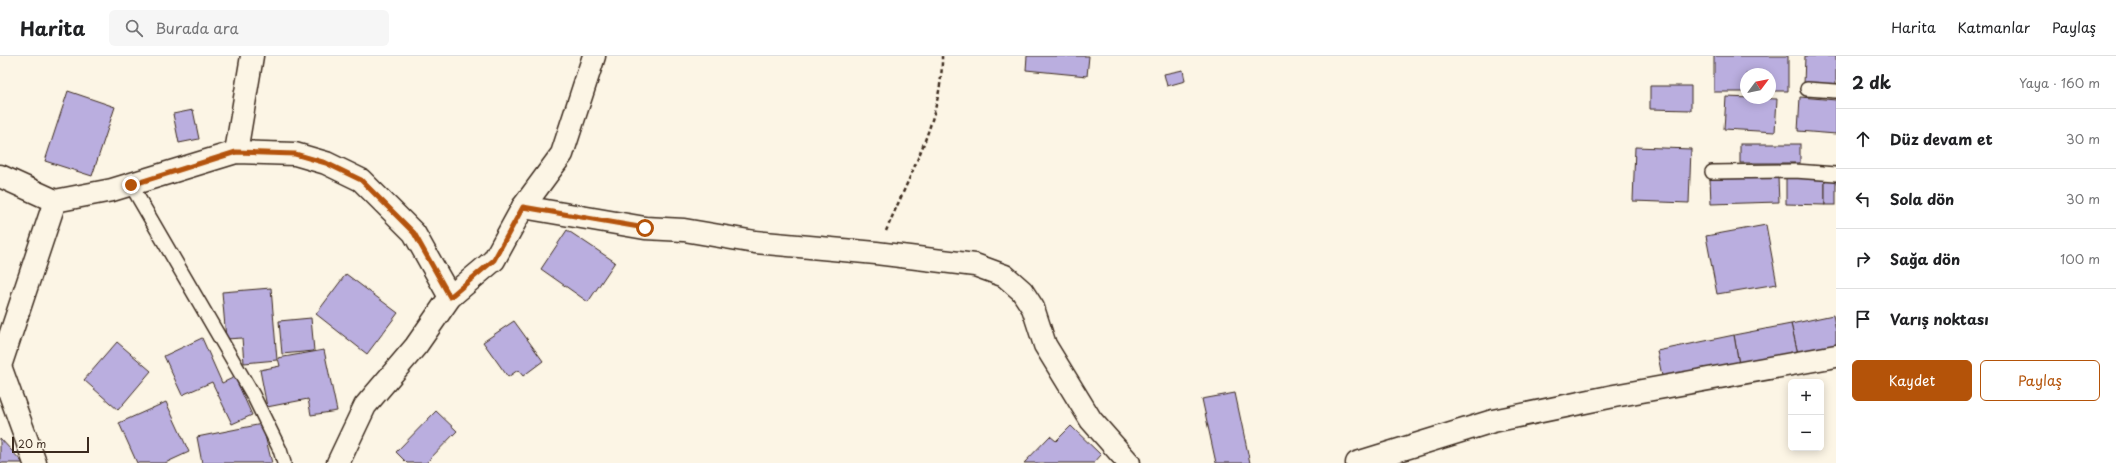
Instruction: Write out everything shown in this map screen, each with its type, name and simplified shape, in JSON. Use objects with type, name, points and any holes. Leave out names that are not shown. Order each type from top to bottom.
[{"type":"street","points":[[236,152],[252,56]]},
{"type":"street","points":[[338,463],[365,406],[416,346],[450,297],[494,260],[523,207],[562,154],[594,56]]},
{"type":"street","points":[[0,176],[54,201],[131,185],[236,152],[295,154],[326,163],[361,180],[414,233],[450,297]]},
{"type":"street","points":[[35,463],[0,366],[54,201]]},
{"type":"street","points":[[523,207],[645,228],[684,230],[755,242],[876,253],[975,265],[1005,276],[1022,291],[1033,308],[1046,345],[1092,420],[1129,463]]},
{"type":"street","points":[[1357,463],[1494,421],[1614,396],[1836,356]]},
{"type":"lane","points":[[1807,89],[1836,91]]},
{"type":"lane","points":[[1712,172],[1795,170],[1836,174]]},
{"type":"lane","points":[[131,185],[253,395],[280,450],[284,463]]},
{"type":"path","points":[[876,253],[924,140],[938,98],[942,56]]},
{"type":"building","points":[[1027,56],[1089,56],[1087,76],[1026,70]]},
{"type":"building","points":[[1714,56],[1788,56],[1788,91],[1776,91],[1776,68],[1740,68],[1740,92],[1714,92]]},
{"type":"building","points":[[1805,56],[1836,56],[1836,85],[1804,84]]},
{"type":"building","points":[[1183,70],[1185,81],[1167,86],[1164,74]]},
{"type":"building","points":[[1650,86],[1691,86],[1691,110],[1650,109]]},
{"type":"building","points":[[68,91],[115,107],[92,176],[45,161]]},
{"type":"building","points":[[1726,97],[1740,98],[1740,104],[1776,104],[1777,99],[1775,132],[1724,129]]},
{"type":"building","points":[[1800,97],[1836,100],[1836,134],[1798,131]]},
{"type":"building","points":[[193,110],[199,139],[179,143],[173,114]]},
{"type":"building","points":[[1740,144],[1800,144],[1800,163],[1740,163]]},
{"type":"building","points":[[1635,147],[1691,149],[1689,203],[1633,201]]},
{"type":"building","points":[[1778,178],[1779,202],[1711,204],[1710,179]]},
{"type":"building","points":[[1786,178],[1825,179],[1825,205],[1786,204]]},
{"type":"building","points":[[1825,179],[1836,179],[1836,205],[1825,205]]},
{"type":"building","points":[[1766,225],[1777,284],[1717,294],[1706,236]]},
{"type":"building","points":[[567,230],[615,262],[588,302],[541,269]]},
{"type":"building","points":[[346,274],[398,313],[367,354],[316,314]]},
{"type":"building","points":[[271,288],[277,360],[244,363],[242,338],[226,339],[222,292]]},
{"type":"building","points":[[1833,315],[1836,330],[1836,346],[1798,354],[1791,324]]},
{"type":"building","points":[[311,318],[314,351],[282,354],[279,321]]},
{"type":"building","points":[[514,321],[543,361],[523,376],[518,370],[508,377],[483,342]]},
{"type":"building","points":[[1791,324],[1798,354],[1739,365],[1734,335]]},
{"type":"building","points":[[1734,335],[1739,365],[1663,381],[1657,351]]},
{"type":"building","points":[[202,338],[222,383],[235,377],[252,415],[232,424],[212,382],[182,395],[164,356]]},
{"type":"building","points":[[117,342],[151,371],[118,410],[84,380]]},
{"type":"building","points":[[324,350],[337,411],[311,415],[308,399],[267,407],[260,370],[280,366],[278,358]]},
{"type":"building","points":[[1235,393],[1250,463],[1216,463],[1202,399]]},
{"type":"building","points":[[166,402],[189,452],[165,463],[137,463],[119,423]]},
{"type":"building","points":[[436,411],[457,431],[426,463],[407,463],[396,452]]},
{"type":"building","points":[[262,424],[272,463],[202,463],[197,437]]},
{"type":"building","points":[[1071,426],[1101,455],[1094,463],[1024,463],[1050,436],[1056,441]]},
{"type":"building","points":[[0,438],[23,463],[0,463]]},
{"type":"route","points":[[131,185],[236,152],[295,154],[326,163],[361,180],[414,233],[450,297],[494,260],[523,207],[645,228]]}]
